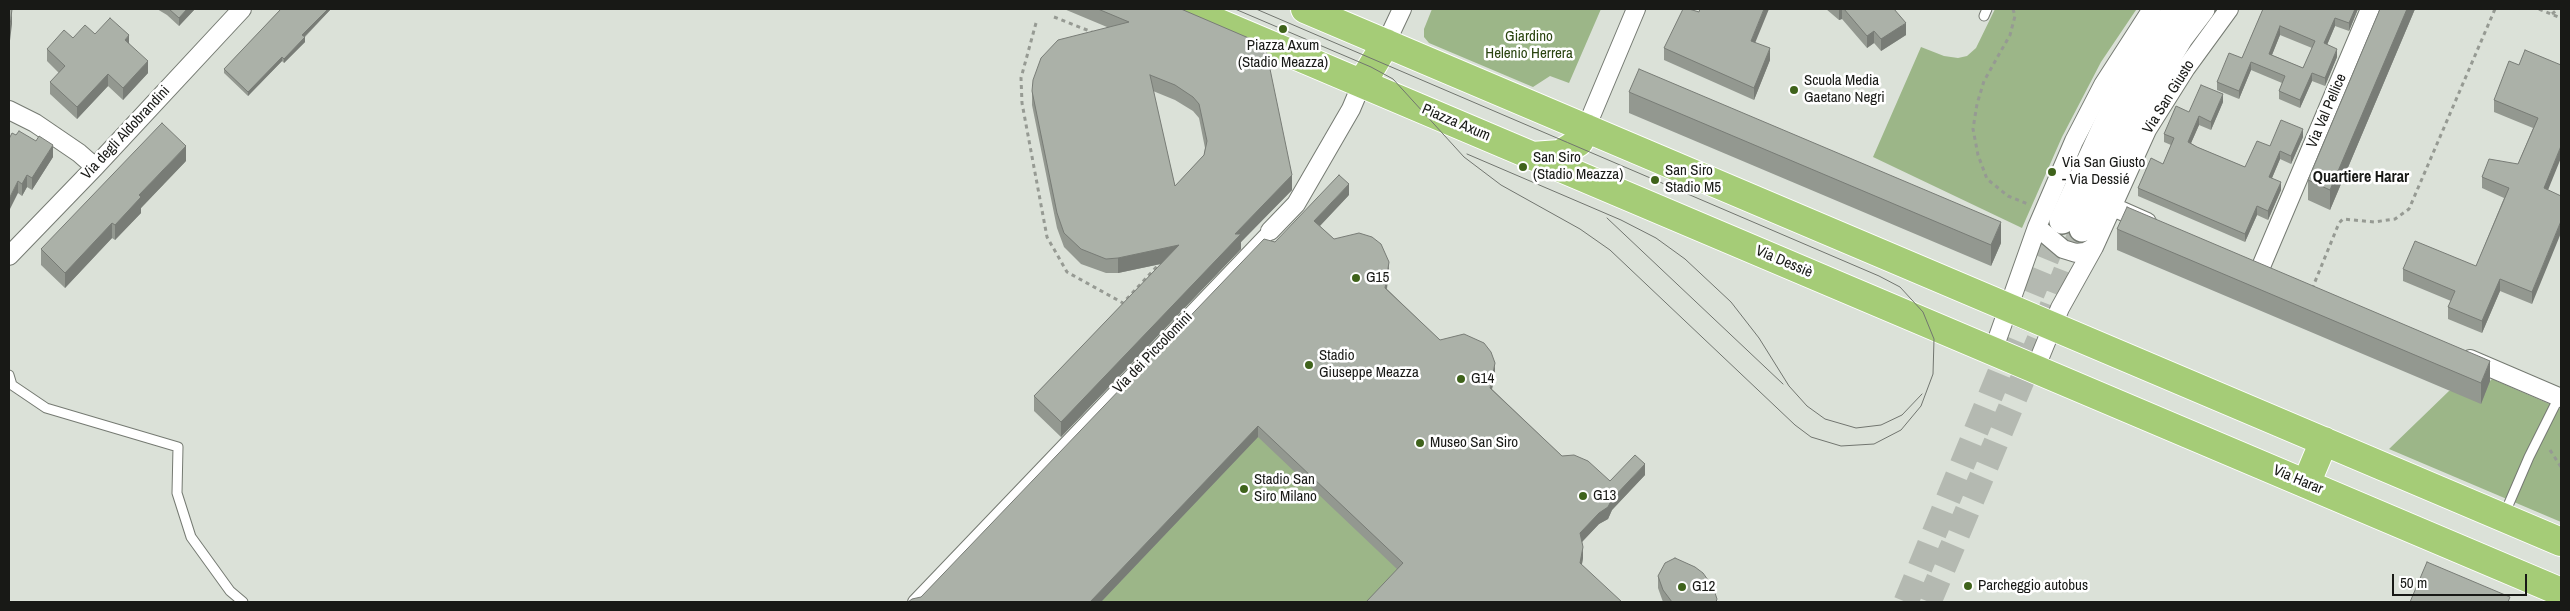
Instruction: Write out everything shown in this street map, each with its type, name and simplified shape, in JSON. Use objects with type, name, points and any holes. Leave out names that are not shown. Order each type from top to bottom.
[{"type":"main road","name":"Piazza Axum","points":[[1186,9],[1532,156],[1560,154],[1579,142],[1586,128]]},
{"type":"main road","points":[[1305,9],[2561,542]]},
{"type":"main road","name":"Via San Giusto","points":[[2064,227],[2116,101],[2176,9]]},
{"type":"main road","name":"Via San Giusto","points":[[2064,227],[2180,38],[2202,9]]},
{"type":"main road","points":[[1362,83],[1386,43]]},
{"type":"main road","name":"Via Dessiè","points":[[1532,156],[2035,369]]},
{"type":"main road","name":"Via Harar","points":[[2035,369],[2561,592]]},
{"type":"main road","points":[[2306,484],[2324,441]]},
{"type":"street","name":"Via degli Aldobrandini","points":[[9,256],[242,9]]},
{"type":"street","points":[[1386,43],[1402,9]]},
{"type":"street","name":"Piazza Axum","points":[[1586,128],[1636,9]]},
{"type":"street","name":"Via San Giusto","points":[[1993,351],[2009,308],[2064,227],[2103,85],[2152,9]]},
{"type":"street","name":"Via San Giusto","points":[[2064,227],[2112,207],[2144,137],[2166,99],[2205,40],[2229,9]]},
{"type":"street","name":"Via Val Pellice","points":[[2260,269],[2370,9]]},
{"type":"street","name":"Via dei Piccolomini","points":[[915,602],[1296,204],[1351,109],[1362,83]]},
{"type":"street","points":[[9,110],[35,123],[79,153],[95,167]]},
{"type":"street","points":[[2112,207],[2164,229]]},
{"type":"street","name":"Via San Giusto","points":[[2035,369],[2075,278],[2064,227]]},
{"type":"street","points":[[2243,262],[2278,277]]},
{"type":"street","points":[[2457,354],[2560,395]]},
{"type":"lane","points":[[9,375],[12,385],[46,408],[178,447],[177,493],[191,537],[230,591],[243,602]]},
{"type":"lane","points":[[2503,517],[2528,457],[2560,395]]},
{"type":"path","points":[[2013,9],[2015,16],[2010,35],[1984,81],[1977,104],[1973,128],[1978,155],[1987,179],[2008,196],[2064,227]]},
{"type":"path","points":[[2311,292],[2339,223],[2343,219],[2374,222],[2395,219],[2409,209],[2495,9]]},
{"type":"path","points":[[2540,9],[2561,18]]},
{"type":"path","points":[[2552,14],[2558,9]]},
{"type":"path","points":[[1054,16],[1100,36]]},
{"type":"path","points":[[1036,23],[1021,78],[1022,103],[1047,237],[1068,272],[1123,302],[1163,260]]},
{"type":"path","points":[[2550,450],[2561,467]]},
{"type":"green space","name":"Giardino Helenio Herrera","points":[[1432,9],[1601,9],[1569,83],[1550,76],[1533,87],[1429,43],[1424,37],[1424,29]]},
{"type":"green space","points":[[1995,9],[2136,10],[2101,62],[2062,137],[2022,228],[1873,157],[1921,47],[1944,56],[1958,58],[1967,56],[1976,48]]},
{"type":"green space","name":"Stadio Giuseppe Meazza","points":[[1302,218],[1543,537],[1612,602],[935,602]]},
{"type":"green space","points":[[2492,379],[2561,409],[2561,522],[2389,449],[2449,391]]},
{"type":"building","points":[[9,9],[12,9],[9,34]]},
{"type":"building","points":[[169,9],[187,9],[179,18]]},
{"type":"building","points":[[281,9],[328,9],[302,35],[305,37],[284,59],[282,57],[248,92],[224,69]]},
{"type":"building","points":[[1098,9],[1181,9],[1265,45],[1292,175],[1235,234],[1241,234],[1061,422],[1034,396],[1179,245],[1106,259],[1081,249],[1064,233],[1057,213],[1032,91],[1033,80],[1041,58],[1058,40],[1129,22]],"holes":[[[1150,75],[1175,85],[1193,97],[1199,104],[1207,141],[1204,155],[1175,186]]]},
{"type":"building","points":[[1683,9],[1699,12],[1700,9],[1764,9],[1751,41],[1770,48],[1754,88],[1664,48]]},
{"type":"building","points":[[1844,9],[1894,9],[1906,23],[1881,39],[1874,31],[1867,36]]},
{"type":"building","points":[[2263,9],[2355,9],[2349,23],[2335,18],[2324,43],[2337,49],[2325,78],[2312,73],[2300,100],[2279,91],[2285,76],[2251,62],[2239,91],[2217,82],[2229,53],[2242,58]],"holes":[[[2280,26],[2315,41],[2303,68],[2269,54]]]},
{"type":"building","points":[[2380,9],[2407,9],[2330,190],[2308,180]]},
{"type":"building","points":[[110,18],[129,35],[125,40],[148,61],[123,88],[108,74],[77,107],[50,82],[65,66],[47,49],[64,30],[73,38],[85,25],[95,34]]},
{"type":"building","points":[[2525,50],[2561,65],[2561,146],[2544,188],[2561,196],[2561,221],[2532,292],[2500,279],[2482,321],[2448,307],[2455,291],[2403,269],[2415,241],[2476,266],[2509,188],[2482,177],[2489,159],[2518,164],[2538,118],[2494,100],[2509,61],[2519,65]]},
{"type":"building","points":[[1639,69],[2001,222],[1991,245],[1629,92]]},
{"type":"building","points":[[2201,85],[2223,94],[2211,122],[2199,116],[2188,142],[2197,147],[2245,167],[2257,141],[2270,146],[2281,120],[2303,129],[2291,156],[2280,151],[2269,177],[2281,182],[2268,211],[2257,206],[2245,234],[2138,188],[2151,158],[2163,164],[2174,138],[2164,134],[2176,106],[2189,112]]},
{"type":"building","points":[[162,123],[186,146],[139,195],[141,197],[115,225],[112,223],[65,273],[41,249]]},
{"type":"building","points":[[19,131],[36,141],[39,136],[53,145],[32,178],[27,175],[22,184],[18,181],[9,199],[9,139],[12,133],[16,135]]},
{"type":"building","name":"Stadio Giuseppe Meazza","points":[[1339,175],[1349,184],[1314,221],[1334,239],[1359,233],[1372,237],[1381,244],[1389,262],[1385,288],[1440,340],[1464,334],[1484,343],[1491,352],[1495,363],[1490,388],[1562,456],[1574,455],[1588,461],[1610,481],[1635,455],[1645,464],[1612,499],[1608,507],[1599,513],[1580,533],[1583,547],[1580,563],[1622,602],[1366,602],[1403,563],[1258,426],[1090,602],[908,602],[921,597],[1264,239],[1275,242]]},
{"type":"building","points":[[2127,207],[2490,361],[2481,383],[2117,229]]},
{"type":"building","name":"G12","points":[[1675,558],[1695,567],[1703,573],[1713,587],[1717,599],[1716,602],[1672,602],[1663,590],[1658,576],[1665,563]]},
{"type":"building","points":[[2427,562],[2510,597],[2508,602],[2410,602]]},
{"type":"tunnel","points":[[1906,602],[2062,221]]},
{"type":"tunnel","points":[[1929,602],[2039,340],[2082,229]]},
{"type":"tram line","points":[[1235,9],[1371,67],[1393,79],[1464,157],[1501,185],[1580,229],[1610,250],[1795,425],[1811,437],[1841,446],[1874,444],[1901,430],[1921,406],[1933,374],[1934,339],[1923,312],[1900,287],[1879,276],[1256,9]]},
{"type":"tram line","points":[[1467,154],[1621,220],[1656,238],[1685,259],[1731,302],[1759,338],[1789,386],[1807,406],[1825,419],[1856,428],[1881,425],[1902,415],[1922,394]]},
{"type":"tram line","points":[[1607,218],[1783,384]]},
{"type":"place","name":"Piazza Axum (Stadio Meazza)","points":[[1283,29]]},
{"type":"place","name":"Scuola Media Gaetano Negri","points":[[1794,90]]},
{"type":"place","name":"San Siro (Stadio Meazza)","points":[[1523,167]]},
{"type":"place","name":"Via San Giusto - Via Dessié","points":[[2052,172]]},
{"type":"place","name":"San Siro Stadio M5","points":[[1655,180]]},
{"type":"place","name":"G15","points":[[1356,278]]},
{"type":"place","name":"Stadio Giuseppe Meazza","points":[[1309,365]]},
{"type":"place","name":"G14","points":[[1461,379]]},
{"type":"place","name":"Museo San Siro","points":[[1420,443]]},
{"type":"place","name":"Stadio San Siro Milano","points":[[1244,489]]},
{"type":"place","name":"G13","points":[[1583,496]]},
{"type":"place","name":"Parcheggio autobus","points":[[1968,586]]},
{"type":"place","name":"G12","points":[[1682,587]]},
{"type":"district","name":"Quartiere Harar","points":[[2361,178]]}]
